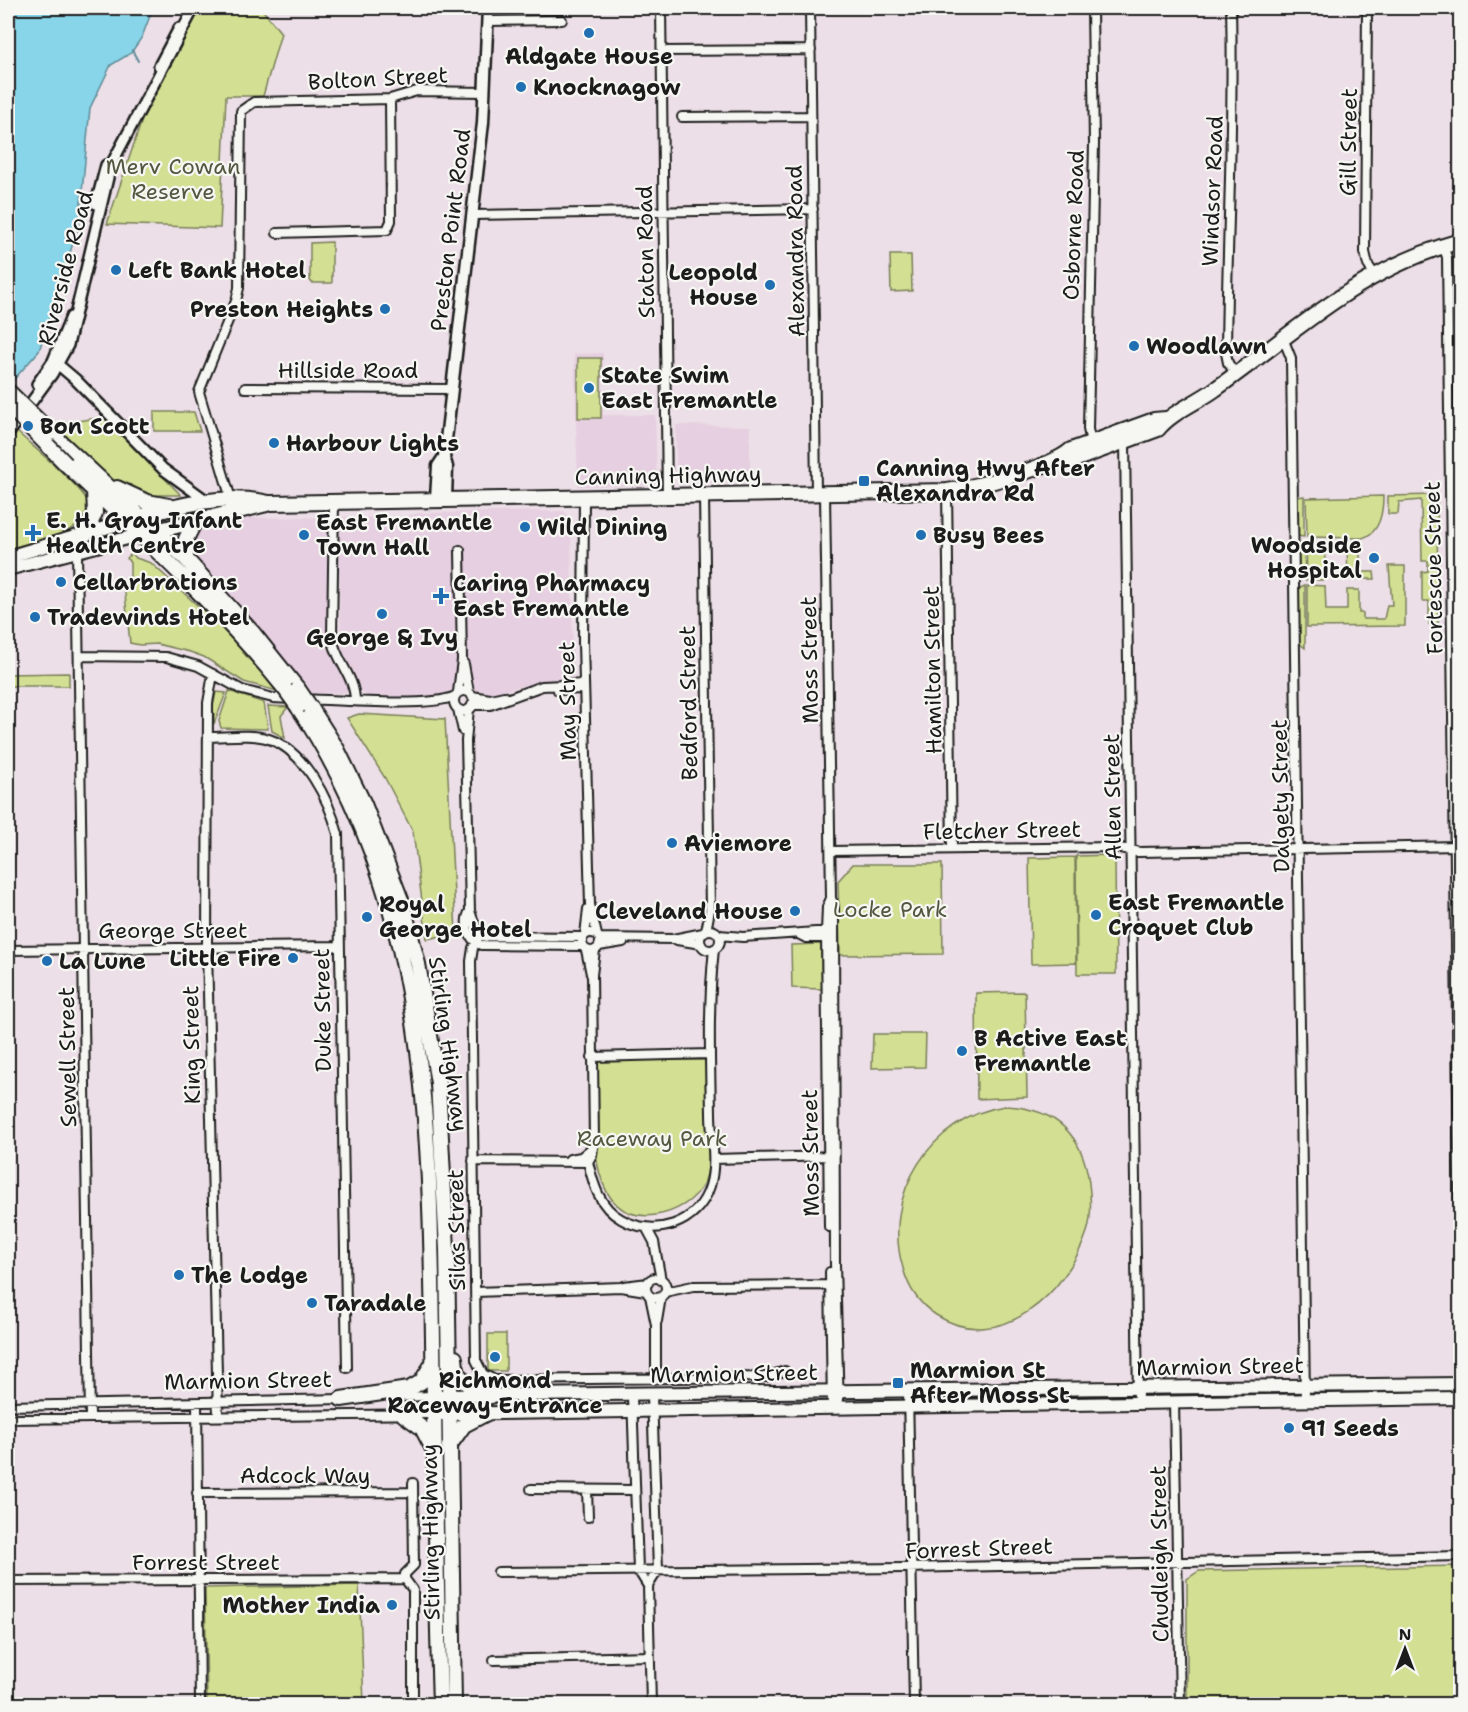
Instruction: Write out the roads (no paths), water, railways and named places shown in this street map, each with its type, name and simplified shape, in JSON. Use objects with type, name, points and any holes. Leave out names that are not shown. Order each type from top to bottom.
[{"type":"highway","name":"Canning Highway","points":[[139,535],[271,503],[441,498],[947,491],[994,480],[1062,458],[1071,450],[1154,420],[1166,419],[1186,409],[1374,274],[1461,241]]},
{"type":"highway","name":"Stirling Highway","points":[[8,391],[70,460]]},
{"type":"highway","name":"Stirling Highway","points":[[8,405],[97,486],[156,531],[254,634],[291,689],[337,749],[364,804],[403,905],[418,964],[438,1083],[447,1249],[454,1704]]},
{"type":"highway","name":"Canning Highway","points":[[1062,458],[1074,460],[1125,442],[1158,429],[1166,419]]},
{"type":"highway","name":"Stirling Highway","points":[[97,486],[125,522],[291,689]]},
{"type":"highway","points":[[86,534],[95,513],[97,486],[147,502],[174,507]]},
{"type":"highway","name":"Canning Highway","points":[[125,522],[174,507],[207,501],[251,499],[271,503]]},
{"type":"highway","points":[[186,560],[186,540],[195,521]]},
{"type":"highway","name":"Stirling Highway","points":[[305,708],[364,832],[389,902],[407,973],[425,1103],[431,1213],[440,1704]]},
{"type":"highway","points":[[447,1249],[452,1265],[457,1372],[470,1388],[491,1396]]},
{"type":"highway","points":[[341,1399],[409,1389],[421,1382],[434,1363]]},
{"type":"highway","points":[[449,1446],[464,1425],[487,1413]]},
{"type":"highway","points":[[404,1415],[426,1433],[435,1460]]},
{"type":"highway","points":[[454,1651],[459,1704]]},
{"type":"main road","name":"Preston Point Road","points":[[441,498],[447,467],[444,457],[485,92],[488,8]]},
{"type":"main road","name":"Canning Highway","points":[[8,557],[125,522]]},
{"type":"main road","name":"Canning Highway","points":[[8,569],[139,535]]},
{"type":"main road","name":"Marmion Street","points":[[434,1396],[1461,1384]]},
{"type":"main road","name":"Marmion Street","points":[[434,1414],[1461,1398]]},
{"type":"street","name":"Riverside Road","points":[[8,425],[55,363],[71,320],[106,163],[189,8]]},
{"type":"street","name":"Riverside Road","points":[[8,434],[72,335],[111,165],[194,8]]},
{"type":"street","name":"Staton Road","points":[[661,8],[667,496]]},
{"type":"street","name":"Alexandra Road","points":[[810,8],[820,494]]},
{"type":"street","name":"Osborne Road","points":[[1091,443],[1088,429],[1094,144],[1092,8]]},
{"type":"street","name":"Windsor Road","points":[[1231,8],[1233,105],[1227,247],[1227,353],[1228,363],[1236,374]]},
{"type":"street","name":"Gill Street","points":[[1368,8],[1365,252],[1368,265],[1374,274]]},
{"type":"street","points":[[489,21],[562,20]]},
{"type":"street","points":[[662,51],[811,50]]},
{"type":"street","name":"Bolton Street","points":[[231,500],[200,392],[239,288],[241,111],[254,102],[390,99],[417,91],[485,92]]},
{"type":"street","points":[[277,233],[379,232],[389,227],[390,99]]},
{"type":"street","points":[[682,117],[812,116]]},
{"type":"street","points":[[472,215],[813,209]]},
{"type":"street","name":"Fortescue Street","points":[[1443,246],[1446,257],[1458,847],[1461,1251]]},
{"type":"street","name":"Dalgety Street","points":[[1283,338],[1291,358],[1305,1399]]},
{"type":"street","points":[[55,363],[163,469],[207,501]]},
{"type":"street","name":"Hillside Road","points":[[245,388],[452,389]]},
{"type":"street","name":"Allen Street","points":[[1125,442],[1138,1403]]},
{"type":"street","points":[[1450,479],[1461,479]]},
{"type":"street","name":"Hamilton Street","points":[[947,491],[952,849]]},
{"type":"street","name":"Moss Street","points":[[820,494],[831,851],[831,898],[827,907],[835,1409]]},
{"type":"street","name":"Bedford Street","points":[[704,496],[710,909],[705,932],[710,947]]},
{"type":"street","name":"May Street","points":[[584,497],[584,687],[590,905],[598,942],[592,975]]},
{"type":"street","points":[[334,500],[332,637],[334,649],[353,684],[355,701]]},
{"type":"street","points":[[457,694],[462,660],[460,550]]},
{"type":"street","name":"Sewell Street","points":[[77,551],[90,1418]]},
{"type":"street","points":[[79,658],[166,657],[185,661],[242,690],[273,698],[416,702],[471,707],[490,705],[548,685],[584,687]]},
{"type":"street","points":[[462,660],[471,694]]},
{"type":"street","name":"King Street","points":[[213,674],[209,687],[207,949],[218,1416]]},
{"type":"street","points":[[416,702],[449,699],[457,694],[471,694],[490,699],[508,698]]},
{"type":"street","name":"Silas Street","points":[[457,694],[457,707],[466,741]]},
{"type":"street","name":"Silas Street","points":[[471,694],[466,741],[470,911],[477,940],[471,961],[476,1360],[480,1371],[495,1380],[656,1379]]},
{"type":"street","name":"Duke Street","points":[[208,736],[260,736],[289,750],[320,791],[333,816],[338,834],[347,1368]]},
{"type":"street","name":"Fletcher Street","points":[[831,851],[1115,847],[1131,850],[1458,847]]},
{"type":"street","name":"May Street","points":[[584,948],[590,905]]},
{"type":"street","name":"Bedford Street","points":[[710,909],[717,933],[710,947]]},
{"type":"street","points":[[477,940],[489,946],[584,948],[598,942],[673,939],[705,932],[743,938]]},
{"type":"street","points":[[673,939],[710,947],[743,938],[800,935],[806,938],[829,935]]},
{"type":"street","points":[[477,940],[584,936],[598,942]]},
{"type":"street","name":"George Street","points":[[8,950],[339,946]]},
{"type":"street","points":[[584,1159],[596,1190],[606,1207],[622,1220],[654,1229],[681,1221],[701,1203],[710,1187],[714,1159],[711,1135],[710,947]]},
{"type":"street","points":[[472,1161],[557,1162],[584,1159],[592,1155],[592,975],[584,948]]},
{"type":"street","points":[[592,1057],[710,1054]]},
{"type":"street","points":[[714,1159],[832,1156]]},
{"type":"street","points":[[654,1229],[655,1246],[663,1281],[663,1294],[656,1325]]},
{"type":"street","points":[[654,1229],[655,1246],[649,1287],[656,1325],[656,1379],[765,1377],[785,1371]]},
{"type":"street","points":[[476,1292],[649,1287],[663,1281],[693,1286],[833,1285]]},
{"type":"street","points":[[649,1287],[663,1294],[693,1286]]},
{"type":"street","points":[[908,1391],[914,1704]]},
{"type":"street","points":[[632,1395],[638,1570],[648,1586],[651,1704]]},
{"type":"street","points":[[648,1586],[658,1570],[652,1395]]},
{"type":"street","name":"Marmion Street","points":[[8,1406],[434,1396]]},
{"type":"street","name":"Chudleigh Street","points":[[1174,1402],[1180,1704]]},
{"type":"street","points":[[197,1403],[200,1704]]},
{"type":"street","name":"Marmion Street","points":[[8,1419],[434,1414]]},
{"type":"street","name":"Adcock Way","points":[[197,1494],[413,1487],[414,1565],[405,1574],[405,1579]]},
{"type":"street","points":[[531,1489],[635,1490]]},
{"type":"street","points":[[587,1490],[588,1517]]},
{"type":"street","name":"Forrest Street","points":[[498,1572],[912,1568],[1461,1556]]},
{"type":"street","points":[[405,1579],[413,1590],[414,1704]]},
{"type":"street","name":"Forrest Street","points":[[8,1581],[405,1579]]},
{"type":"street","points":[[494,1660],[649,1656]]},
{"type":"water","points":[[8,8],[153,8],[142,37],[131,53],[111,65],[90,108],[79,224],[39,351],[8,386]]},
{"type":"waterway","points":[[132,50],[138,61]]},
{"type":"place","name":"Aldgate House","points":[[589,33]]},
{"type":"place","name":"Knocknagow","points":[[521,87]]},
{"type":"place","name":"Left Bank Hotel","points":[[116,270]]},
{"type":"place","name":"Leopold House","points":[[770,285]]},
{"type":"place","name":"Preston Heights","points":[[385,309]]},
{"type":"place","name":"Woodlawn","points":[[1134,346]]},
{"type":"place","name":"State Swim East Fremantle","points":[[589,388]]},
{"type":"place","name":"Bon Scott","points":[[28,426]]},
{"type":"place","name":"Harbour Lights","points":[[274,443]]},
{"type":"place","name":"Canning Hwy After Alexandra Rd","points":[[864,481]]},
{"type":"place","name":"Wild Dining","points":[[525,527]]},
{"type":"place","name":"E. H. Gray Infant Health Centre","points":[[33,533]]},
{"type":"place","name":"East Fremantle Town Hall","points":[[304,535]]},
{"type":"place","name":"Busy Bees","points":[[921,535]]},
{"type":"place","name":"Woodside Hospital","points":[[1374,558]]},
{"type":"place","name":"Cellarbrations","points":[[61,582]]},
{"type":"place","name":"Caring Pharmacy East Fremantle","points":[[441,596]]},
{"type":"place","name":"George & Ivy","points":[[382,614]]},
{"type":"place","name":"Tradewinds Hotel","points":[[35,617]]},
{"type":"place","name":"Aviemore","points":[[672,843]]},
{"type":"place","name":"Cleveland House","points":[[795,911]]},
{"type":"place","name":"East Fremantle Croquet Club","points":[[1096,915]]},
{"type":"place","name":"Royal George Hotel","points":[[367,917]]},
{"type":"place","name":"Little Fire","points":[[293,958]]},
{"type":"place","name":"La Lune","points":[[47,961]]},
{"type":"place","name":"B Active East Fremantle","points":[[962,1051]]},
{"type":"place","name":"The Lodge","points":[[179,1275]]},
{"type":"place","name":"Taradale","points":[[312,1303]]},
{"type":"place","name":"Richmond Raceway Entrance","points":[[495,1357]]},
{"type":"place","name":"Marmion St After Moss St","points":[[898,1383]]},
{"type":"place","name":"91 Seeds","points":[[1289,1428]]},
{"type":"place","name":"Mother India","points":[[392,1605]]},
{"type":"park label","name":"Merv Cowan Reserve","points":[[173,178]]},
{"type":"park label","name":"Locke Park","points":[[890,909]]},
{"type":"park label","name":"Raceway Park","points":[[652,1138]]}]
